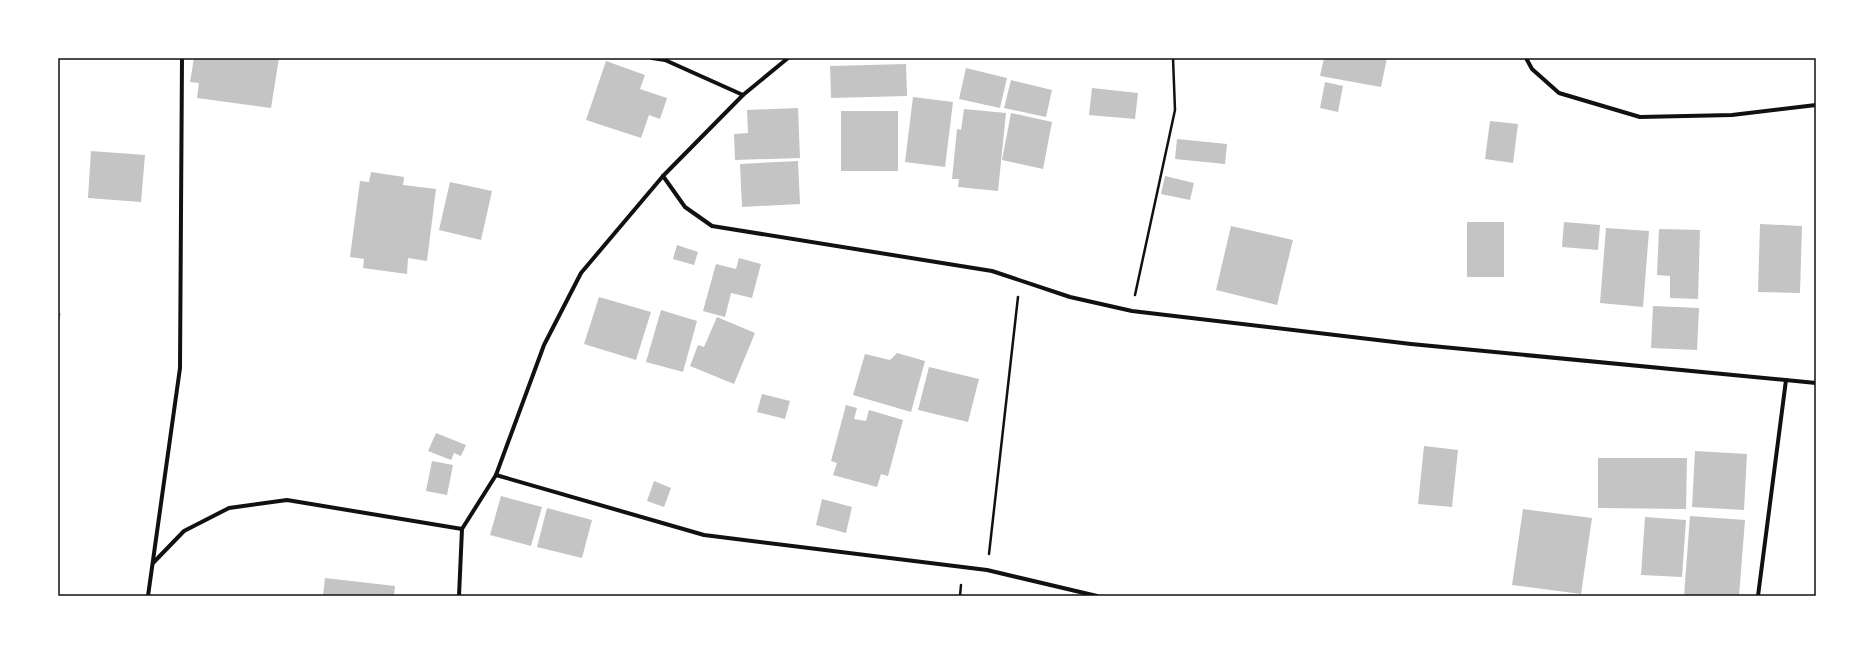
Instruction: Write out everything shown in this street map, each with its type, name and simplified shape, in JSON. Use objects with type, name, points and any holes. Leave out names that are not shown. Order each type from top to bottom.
[{"type":"street","points":[[148,596],[180,368],[182,58]]},
{"type":"street","points":[[652,58],[665,60],[743,95]]},
{"type":"street","points":[[459,596],[462,529],[496,475],[544,345],[581,273],[663,176],[743,95],[788,58]]},
{"type":"street","points":[[1526,58],[1532,69],[1559,92],[1640,117],[1732,115],[1816,105]]},
{"type":"street","points":[[663,176],[685,207],[712,226],[992,271],[1070,298],[1132,311],[1411,344],[1816,383]]},
{"type":"street","points":[[1758,596],[1786,380]]},
{"type":"street","points":[[496,475],[704,536],[987,570],[1097,596]]},
{"type":"street","points":[[152,564],[184,531],[228,508],[287,500],[462,529]]},
{"type":"path","points":[[1132,311],[1175,110],[1173,58]]},
{"type":"path","points":[[987,570],[1020,280]]},
{"type":"building","points":[[194,58],[279,58],[271,108],[197,98],[199,83],[190,82]]},
{"type":"building","points":[[1324,58],[1387,58],[1381,87],[1320,76]]},
{"type":"building","points":[[606,61],[645,75],[640,89],[667,98],[660,119],[649,115],[641,138],[586,120]]},
{"type":"building","points":[[906,64],[907,96],[831,98],[830,66]]},
{"type":"building","points":[[966,68],[1007,78],[1000,108],[959,99]]},
{"type":"building","points":[[1011,80],[1052,90],[1046,117],[1004,108]]},
{"type":"building","points":[[1325,82],[1343,86],[1338,112],[1320,108]]},
{"type":"building","points":[[1092,88],[1138,93],[1135,119],[1089,115]]},
{"type":"building","points":[[913,97],[953,102],[945,167],[905,162]]},
{"type":"building","points":[[798,108],[800,158],[735,160],[734,134],[748,133],[747,110]]},
{"type":"building","points":[[964,109],[1006,113],[998,191],[958,187],[959,179],[952,179],[957,129],[961,130]]},
{"type":"building","points":[[841,111],[898,111],[898,171],[841,171]]},
{"type":"building","points":[[1011,113],[1052,122],[1043,169],[1002,160]]},
{"type":"building","points":[[1490,121],[1518,124],[1513,163],[1485,159]]},
{"type":"building","points":[[1177,139],[1227,144],[1225,164],[1175,159]]},
{"type":"building","points":[[91,151],[145,155],[141,202],[88,198]]},
{"type":"building","points":[[798,161],[800,204],[742,207],[740,164]]},
{"type":"building","points":[[371,172],[404,177],[403,185],[436,189],[427,261],[408,258],[407,274],[363,268],[364,259],[350,257],[360,181],[369,182]]},
{"type":"building","points":[[1165,176],[1194,183],[1190,200],[1161,194]]},
{"type":"building","points":[[450,182],[492,191],[481,240],[439,230]]},
{"type":"building","points":[[1467,222],[1504,222],[1504,277],[1467,277]]},
{"type":"building","points":[[1564,222],[1600,225],[1598,250],[1562,247]]},
{"type":"building","points":[[1760,224],[1802,226],[1800,293],[1758,292]]},
{"type":"building","points":[[1231,226],[1293,240],[1277,305],[1216,290]]},
{"type":"building","points":[[1606,228],[1649,231],[1643,307],[1600,303]]},
{"type":"building","points":[[1659,229],[1700,230],[1698,299],[1670,298],[1670,276],[1657,275]]},
{"type":"building","points":[[677,245],[698,252],[694,265],[673,259]]},
{"type":"building","points":[[739,258],[761,264],[752,298],[731,293],[725,317],[703,311],[716,264],[736,269]]},
{"type":"building","points":[[599,297],[651,312],[636,360],[584,344]]},
{"type":"building","points":[[1653,306],[1699,308],[1697,350],[1651,348]]},
{"type":"building","points":[[661,310],[697,321],[683,372],[646,362]]},
{"type":"building","points":[[58,313],[61,313],[59,323],[58,323]]},
{"type":"building","points":[[717,317],[755,333],[734,384],[690,366],[698,345],[704,347]]},
{"type":"building","points":[[897,353],[925,361],[911,412],[853,395],[865,354],[890,360]]},
{"type":"building","points":[[929,367],[979,379],[968,422],[918,410]]},
{"type":"building","points":[[762,394],[790,401],[785,419],[757,412]]},
{"type":"building","points":[[846,405],[857,408],[854,419],[866,421],[869,410],[903,420],[888,476],[881,474],[877,487],[833,475],[837,463],[831,461]]},
{"type":"building","points":[[436,433],[466,445],[461,456],[454,453],[451,460],[428,451]]},
{"type":"building","points":[[1424,446],[1458,450],[1452,507],[1418,504]]},
{"type":"building","points":[[1695,451],[1747,454],[1744,510],[1692,507]]},
{"type":"building","points":[[1598,458],[1687,458],[1686,509],[1598,508]]},
{"type":"building","points":[[432,461],[453,465],[447,495],[426,491]]},
{"type":"building","points":[[654,481],[671,488],[664,507],[647,501]]},
{"type":"building","points":[[501,496],[542,507],[531,546],[490,535]]},
{"type":"building","points":[[822,499],[852,507],[846,533],[816,525]]},
{"type":"building","points":[[547,508],[592,520],[582,558],[537,547]]},
{"type":"building","points":[[1523,509],[1592,518],[1581,594],[1512,585]]},
{"type":"building","points":[[1690,516],[1745,520],[1739,596],[1684,596]]},
{"type":"building","points":[[1645,517],[1686,520],[1682,577],[1641,575]]},
{"type":"building","points":[[325,578],[395,586],[394,596],[323,596]]}]
